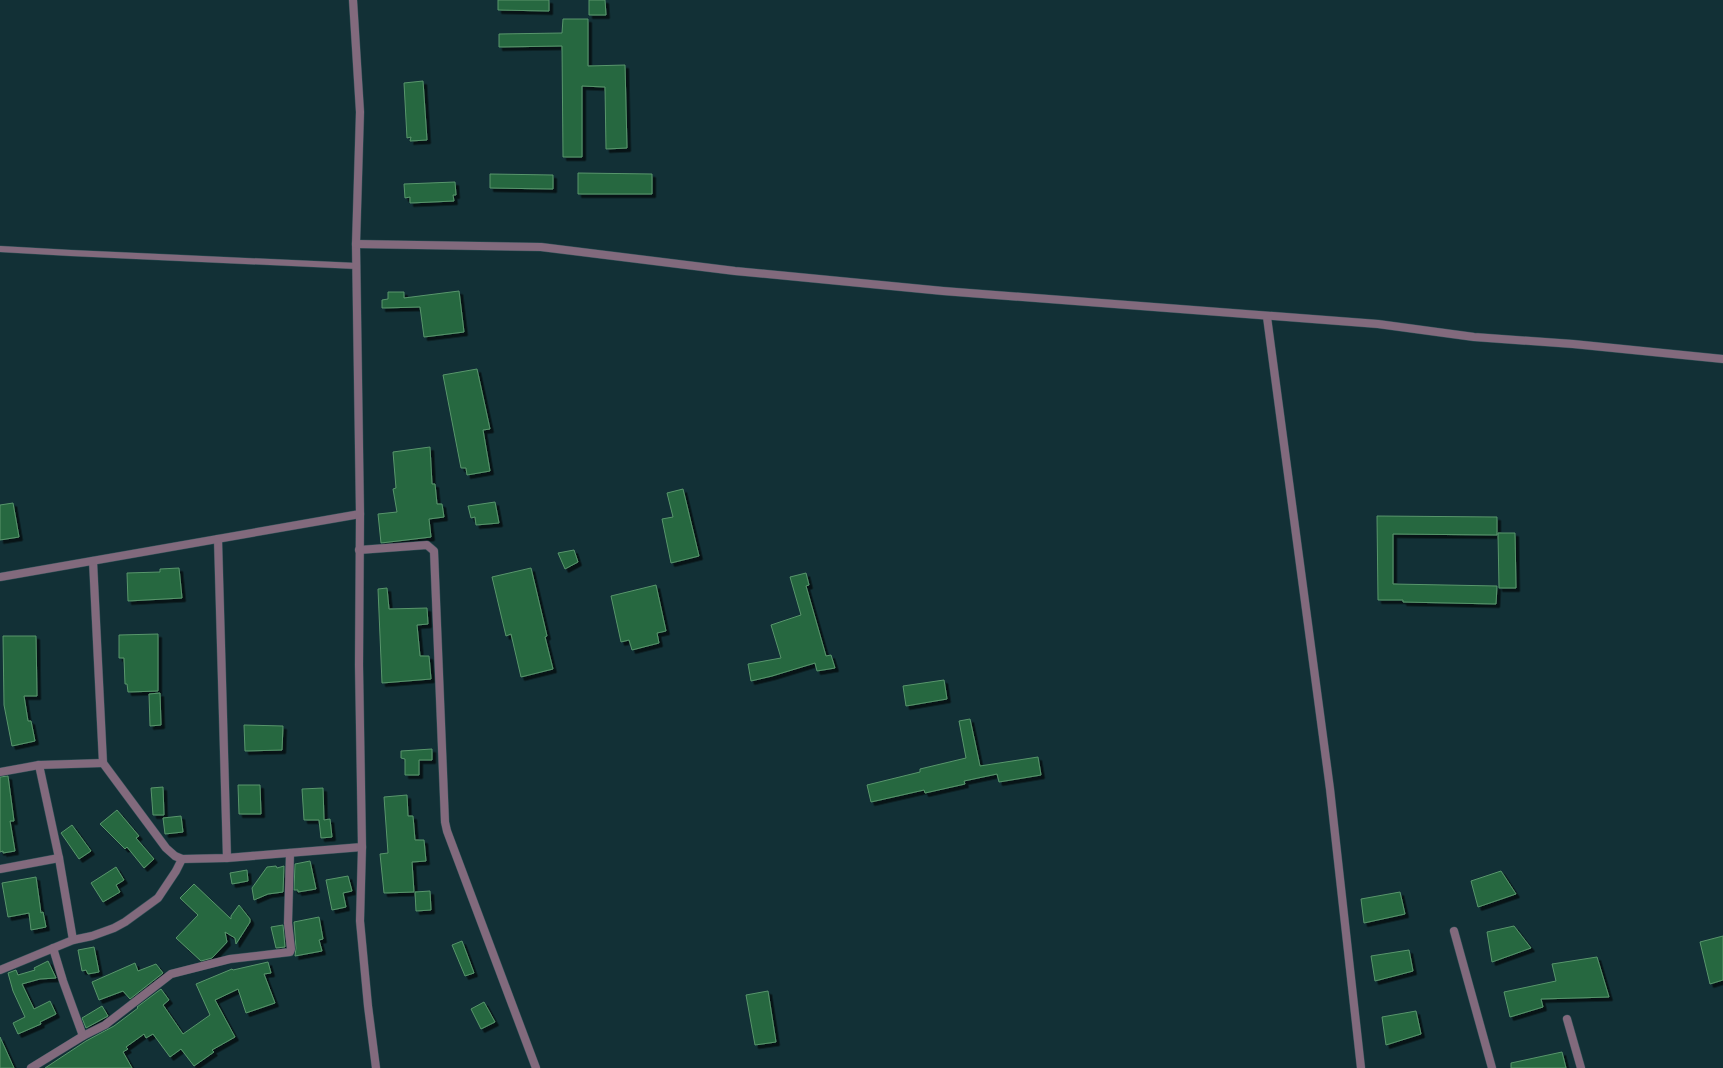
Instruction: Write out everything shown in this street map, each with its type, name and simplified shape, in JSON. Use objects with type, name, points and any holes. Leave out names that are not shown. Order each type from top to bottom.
[{"type":"street","points":[[353,0],[360,112],[356,244],[360,514],[359,665],[362,847],[360,921],[376,1068]]},
{"type":"street","points":[[356,244],[541,247],[735,271],[942,291],[1148,306],[1267,317],[1378,324],[1474,337],[1573,344],[1723,359]]},
{"type":"street","points":[[1267,317],[1330,789],[1361,1068]]},
{"type":"street","points":[[0,577],[360,514]]},
{"type":"street","points":[[218,539],[227,858]]},
{"type":"street","points":[[359,550],[427,544],[435,553],[445,822],[447,831],[536,1068]]},
{"type":"street","points":[[93,561],[103,763],[166,848],[175,856],[182,859],[227,858],[362,847]]},
{"type":"street","points":[[0,772],[39,765],[103,763]]},
{"type":"street","points":[[39,765],[59,858],[73,940]]},
{"type":"street","points":[[31,1068],[104,1025],[172,974],[230,959],[290,952],[291,949],[288,923],[290,853]]},
{"type":"street","points":[[0,869],[59,858]]},
{"type":"street","points":[[0,970],[73,940],[92,936],[126,922],[158,898],[173,876],[182,859]]},
{"type":"street","points":[[1454,930],[1492,1068]]},
{"type":"street","points":[[53,948],[63,982],[84,1036]]},
{"type":"street","points":[[1567,1019],[1581,1068]]},
{"type":"lane","points":[[0,249],[79,254],[357,266]]},
{"type":"building","points":[[498,0],[549,0],[549,11],[498,10]]},
{"type":"building","points":[[589,0],[605,0],[606,15],[589,15]]},
{"type":"building","points":[[563,19],[588,19],[588,66],[625,65],[627,148],[606,149],[605,87],[582,86],[582,157],[563,157],[562,46],[499,47],[499,34],[562,33]]},
{"type":"building","points":[[423,81],[427,140],[410,141],[411,137],[407,138],[404,83]]},
{"type":"building","points":[[578,173],[652,174],[652,194],[578,194]]},
{"type":"building","points":[[490,174],[553,175],[553,189],[490,188]]},
{"type":"building","points":[[455,182],[456,195],[453,195],[454,201],[410,203],[410,197],[405,198],[404,184]]},
{"type":"building","points":[[459,291],[464,332],[424,337],[420,307],[382,308],[382,300],[388,299],[388,292],[404,292],[404,298]]},
{"type":"building","points":[[477,369],[490,429],[483,430],[490,471],[467,475],[466,468],[461,468],[443,375]]},
{"type":"building","points":[[430,447],[432,484],[435,484],[437,504],[442,504],[444,517],[429,519],[431,537],[381,543],[378,514],[397,512],[393,489],[396,488],[393,452]]},
{"type":"building","points":[[683,489],[699,556],[671,563],[662,519],[673,517],[667,493]]},
{"type":"building","points":[[495,502],[499,523],[476,525],[475,517],[471,518],[468,506]]},
{"type":"building","points":[[13,503],[19,537],[0,540],[0,505]]},
{"type":"building","points":[[1377,516],[1497,517],[1497,535],[1393,534],[1393,584],[1497,586],[1496,604],[1378,600]]},
{"type":"building","points":[[1498,533],[1515,533],[1516,588],[1499,588]]},
{"type":"building","points":[[574,550],[578,562],[565,569],[558,553]]},
{"type":"building","points":[[179,568],[182,598],[128,601],[127,573],[160,572],[160,569]]},
{"type":"building","points":[[531,568],[553,669],[521,677],[511,634],[506,636],[492,577]]},
{"type":"building","points":[[806,573],[809,585],[806,586],[826,656],[831,655],[835,668],[817,671],[815,663],[751,681],[748,664],[781,658],[771,625],[801,615],[790,577]]},
{"type":"building","points":[[656,585],[666,631],[657,633],[659,643],[632,650],[629,640],[621,642],[611,596]]},
{"type":"building","points":[[387,588],[389,609],[427,608],[428,624],[417,625],[420,656],[429,656],[431,679],[382,683],[378,589]]},
{"type":"building","points":[[158,634],[158,691],[128,692],[127,684],[125,684],[124,658],[119,658],[119,635]]},
{"type":"building","points":[[3,636],[36,636],[37,696],[24,696],[28,721],[31,721],[35,741],[12,746],[4,705]]},
{"type":"building","points":[[944,680],[947,699],[906,706],[903,686]]},
{"type":"building","points":[[160,693],[161,725],[150,726],[149,694]]},
{"type":"building","points":[[970,719],[980,766],[1038,757],[1041,775],[999,782],[997,774],[964,781],[965,784],[925,793],[924,790],[871,802],[867,785],[920,772],[920,769],[966,758],[959,721]]},
{"type":"building","points":[[244,725],[283,726],[282,750],[245,751]]},
{"type":"building","points":[[432,749],[432,760],[419,760],[419,775],[405,775],[405,759],[401,758],[401,751]]},
{"type":"building","points":[[8,776],[14,821],[10,821],[15,851],[3,853],[3,851],[0,852],[0,777]]},
{"type":"building","points":[[238,785],[260,785],[261,814],[239,814]]},
{"type":"building","points":[[163,787],[164,815],[153,815],[151,788]]},
{"type":"building","points":[[323,788],[324,820],[330,819],[332,837],[321,838],[319,820],[304,820],[302,789]]},
{"type":"building","points":[[407,795],[408,816],[413,816],[415,840],[424,840],[426,861],[412,862],[414,892],[384,893],[380,854],[388,853],[384,797]]},
{"type":"building","points":[[117,810],[139,836],[136,838],[154,859],[144,868],[127,847],[125,849],[100,824]]},
{"type":"building","points":[[181,816],[183,832],[165,834],[163,818]]},
{"type":"building","points":[[72,825],[91,851],[79,859],[61,833]]},
{"type":"building","points":[[310,861],[316,889],[298,892],[298,890],[294,890],[295,864]]},
{"type":"building","points":[[276,866],[277,868],[284,866],[283,892],[268,894],[254,900],[252,888],[267,867]]},
{"type":"building","points":[[116,867],[124,880],[116,885],[120,892],[103,902],[91,883]]},
{"type":"building","points":[[247,870],[248,881],[232,884],[230,873]]},
{"type":"building","points":[[1501,871],[1516,894],[1478,907],[1471,881]]},
{"type":"building","points":[[348,876],[352,891],[343,893],[346,907],[332,910],[326,880]]},
{"type":"building","points":[[36,877],[41,913],[43,912],[46,927],[31,930],[29,913],[8,917],[2,883]]},
{"type":"building","points":[[194,884],[231,919],[231,916],[239,905],[250,919],[250,922],[236,944],[235,938],[225,932],[227,942],[212,958],[201,961],[176,938],[198,915],[180,898]]},
{"type":"building","points":[[430,891],[431,910],[416,911],[415,892]]},
{"type":"building","points":[[1400,892],[1405,914],[1364,923],[1361,899]]},
{"type":"building","points":[[319,917],[323,939],[319,940],[322,951],[295,956],[296,948],[294,922]]},
{"type":"building","points":[[283,925],[285,947],[276,948],[271,927]]},
{"type":"building","points":[[1514,926],[1531,948],[1492,962],[1487,932]]},
{"type":"building","points":[[1723,936],[1723,980],[1710,984],[1700,942]]},
{"type":"building","points":[[462,941],[474,973],[465,976],[452,945]]},
{"type":"building","points":[[94,947],[99,972],[88,974],[86,970],[82,971],[78,950]]},
{"type":"building","points":[[1409,950],[1413,971],[1375,981],[1371,956]]},
{"type":"building","points":[[1597,957],[1609,997],[1541,999],[1543,1007],[1510,1017],[1504,992],[1556,981],[1552,964]]},
{"type":"building","points":[[48,961],[56,978],[40,979],[22,984],[34,1009],[50,1001],[56,1014],[40,1022],[41,1024],[18,1034],[13,1023],[25,1017],[13,991],[8,973],[16,970],[18,975],[35,970],[34,968]]},
{"type":"building","points":[[268,962],[271,973],[264,974],[275,1003],[246,1013],[238,989],[215,1000],[235,1037],[212,1050],[214,1052],[194,1066],[181,1049],[170,1057],[153,1034],[146,1038],[144,1034],[126,1047],[128,1049],[123,1052],[132,1068],[45,1068],[86,1041],[114,1026],[161,989],[169,1000],[163,1005],[183,1034],[210,1015],[196,984],[232,969]]},
{"type":"building","points":[[135,963],[138,971],[156,964],[163,973],[130,999],[123,991],[99,1000],[92,982]]},
{"type":"building","points":[[768,991],[776,1042],[755,1045],[746,995]]},
{"type":"building","points":[[484,1002],[495,1022],[481,1029],[471,1009]]},
{"type":"building","points":[[102,1006],[108,1016],[86,1028],[82,1018]]},
{"type":"building","points":[[1416,1011],[1421,1034],[1386,1045],[1382,1017]]},
{"type":"building","points":[[0,1037],[14,1068],[0,1068]]},
{"type":"building","points":[[1562,1052],[1566,1068],[1511,1068],[1511,1063]]}]
